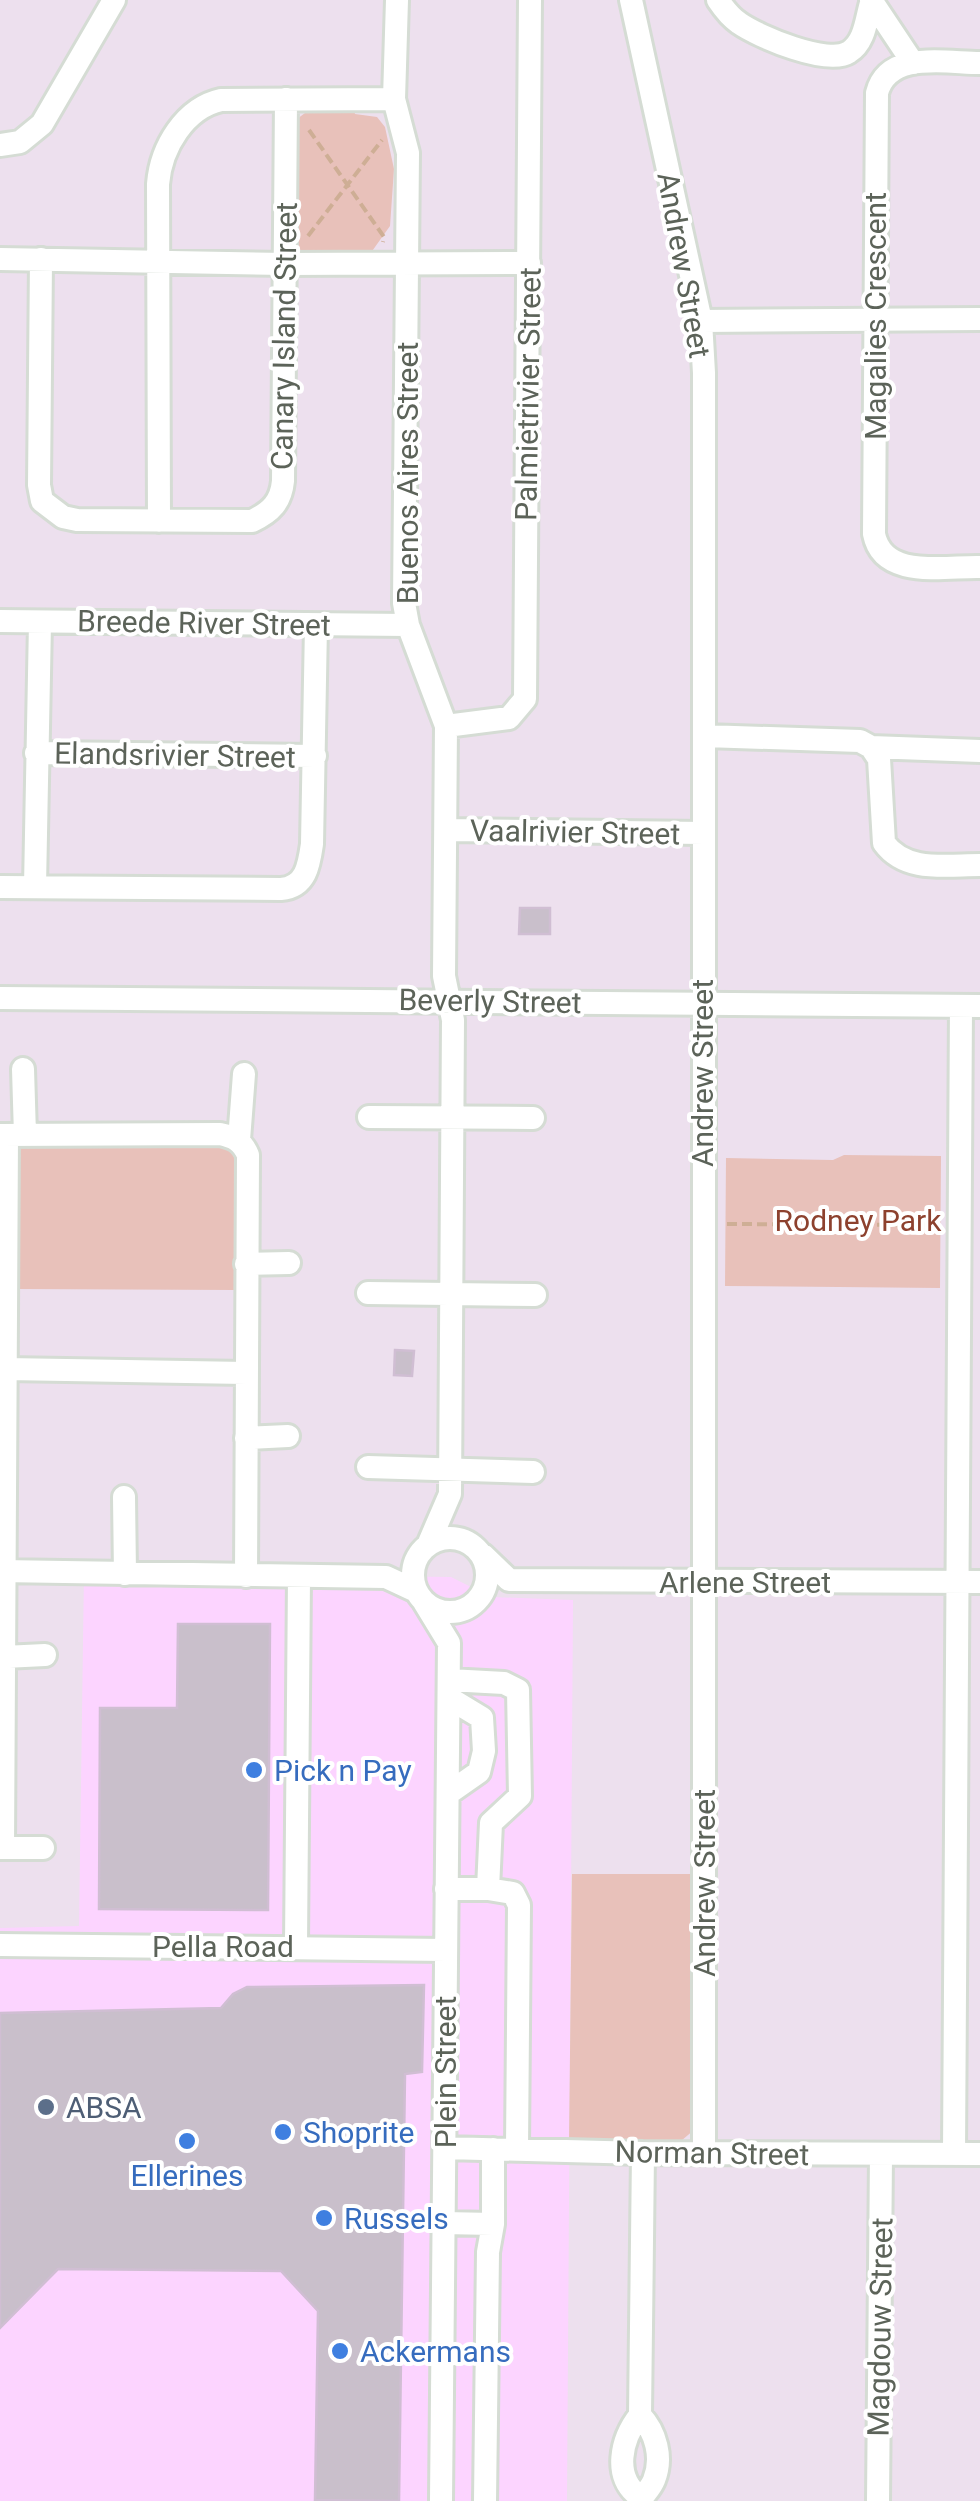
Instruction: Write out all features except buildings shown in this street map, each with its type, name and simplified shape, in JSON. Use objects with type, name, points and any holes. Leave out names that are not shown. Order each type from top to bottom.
[{"type":"street","points":[[0,145],[20,142],[37,131],[114,0]]},
{"type":"street","name":"Buenos Aires Street","points":[[397,0],[394,99],[408,154],[404,603],[408,626],[446,726],[444,976],[449,1000]]},
{"type":"street","name":"Palmietrivier Street","points":[[446,726],[509,718],[525,698],[530,0]]},
{"type":"street","name":"Andrew Street","points":[[631,0],[701,320],[706,522],[702,1003],[704,2153]]},
{"type":"street","points":[[718,0],[727,14],[760,36],[830,56],[845,55],[861,39],[871,2]]},
{"type":"street","points":[[871,2],[913,63],[980,63]]},
{"type":"street","name":"Magalies Crescent","points":[[913,63],[888,72],[877,93],[875,543],[886,558],[900,565],[980,566]]},
{"type":"street","points":[[159,521],[159,168],[166,151],[201,104],[222,100],[286,106],[394,99]]},
{"type":"street","name":"Canary Island Street","points":[[41,259],[42,501],[63,517],[77,520],[252,521],[266,515],[282,494],[286,106]]},
{"type":"street","points":[[0,259],[285,256],[382,262],[529,263]]},
{"type":"street","points":[[701,320],[980,319]]},
{"type":"street","name":"Breede River Street","points":[[0,621],[408,626]]},
{"type":"street","points":[[35,887],[40,622]]},
{"type":"street","points":[[0,887],[291,888],[300,882],[310,864],[316,624]]},
{"type":"street","points":[[705,736],[846,739],[872,748],[980,751]]},
{"type":"street","points":[[872,748],[882,771],[884,843],[891,852],[909,864],[980,865]]},
{"type":"street","name":"Elandsrivier Street","points":[[36,753],[314,756]]},
{"type":"street","name":"Vaalrivier Street","points":[[446,830],[704,834]]},
{"type":"street","name":"Beverly Street","points":[[0,998],[971,1006]]},
{"type":"street","points":[[449,1000],[453,1020],[450,1494],[460,1521],[478,1550],[488,1581],[471,1606]]},
{"type":"street","points":[[954,2154],[968,1582],[960,1225],[971,1006]]},
{"type":"street","points":[[23,1069],[11,1134],[3,1261],[6,1369],[2,1848],[43,1848]]},
{"type":"street","points":[[244,1074],[239,1140],[248,1155],[246,1576]]},
{"type":"street","points":[[369,1117],[533,1118]]},
{"type":"street","points":[[11,1134],[220,1134],[239,1140]]},
{"type":"street","points":[[246,1264],[289,1263]]},
{"type":"street","points":[[368,1293],[535,1295]]},
{"type":"street","points":[[6,1369],[246,1374]]},
{"type":"street","points":[[246,1438],[288,1436]]},
{"type":"street","points":[[368,1467],[533,1472]]},
{"type":"street","points":[[449,1643],[413,1578],[450,1494]]},
{"type":"street","points":[[124,1497],[126,1574]]},
{"type":"street","points":[[3,1572],[386,1576],[444,1612],[471,1606],[509,1580],[478,1550],[451,1537],[423,1550],[386,1576]]},
{"type":"street","points":[[296,1946],[299,1576]]},
{"type":"street","name":"Arlene Street","points":[[509,1580],[968,1582]]},
{"type":"street","name":"Plein Street","points":[[441,2501],[449,1643],[471,1606]]},
{"type":"street","points":[[4,1657],[45,1656]]},
{"type":"street","points":[[449,1689],[512,1685],[520,1695],[520,1796],[491,1824],[488,1889]]},
{"type":"street","points":[[449,1689],[482,1718],[484,1750],[479,1772],[449,1794]]},
{"type":"street","points":[[446,1889],[507,1890],[519,1905],[505,2149],[488,2252],[485,2501]]},
{"type":"street","name":"Pella Road","points":[[0,1945],[446,1950]]},
{"type":"street","name":"Norman Street","points":[[445,2148],[980,2154]]},
{"type":"street","points":[[640,2415],[654,2434],[657,2470],[640,2499],[623,2477],[625,2436],[640,2415],[643,2153]]},
{"type":"street","name":"Magdouw Street","points":[[878,2501],[882,2154]]},
{"type":"street","points":[[444,2224],[493,2224]]},
{"type":"street","points":[[443,2397],[486,2398]]},
{"type":"path","points":[[286,106],[298,115],[384,237],[382,262]]},
{"type":"path","points":[[285,256],[300,247],[386,135],[400,124]]},
{"type":"path","points":[[702,1224],[960,1225]]},
{"type":"shaded area","points":[[84,1572],[451,1577],[491,1597],[573,1600],[567,2501],[0,2501],[0,1928],[79,1926]]},
{"type":"green space","points":[[354,109],[355,114],[377,117],[385,127],[394,169],[390,226],[370,254],[301,253],[294,245],[293,122],[309,110]]},
{"type":"green space","points":[[225,1144],[237,1160],[236,1290],[15,1289],[17,1155],[21,1147]]},
{"type":"green space","name":"Rodney Park","points":[[844,1155],[941,1156],[940,1288],[725,1286],[726,1158],[833,1160]]},
{"type":"green space","points":[[572,1874],[697,1874],[695,2129],[681,2141],[569,2142]]},
{"type":"place","name":"Pick n Pay","points":[[254,1770]]},
{"type":"place","name":"ABSA","points":[[46,2107]]},
{"type":"place","name":"Shoprite","points":[[283,2132]]},
{"type":"place","name":"Ellerines","points":[[187,2141]]},
{"type":"place","name":"Russels","points":[[324,2218]]},
{"type":"place","name":"Ackermans","points":[[340,2351]]}]
